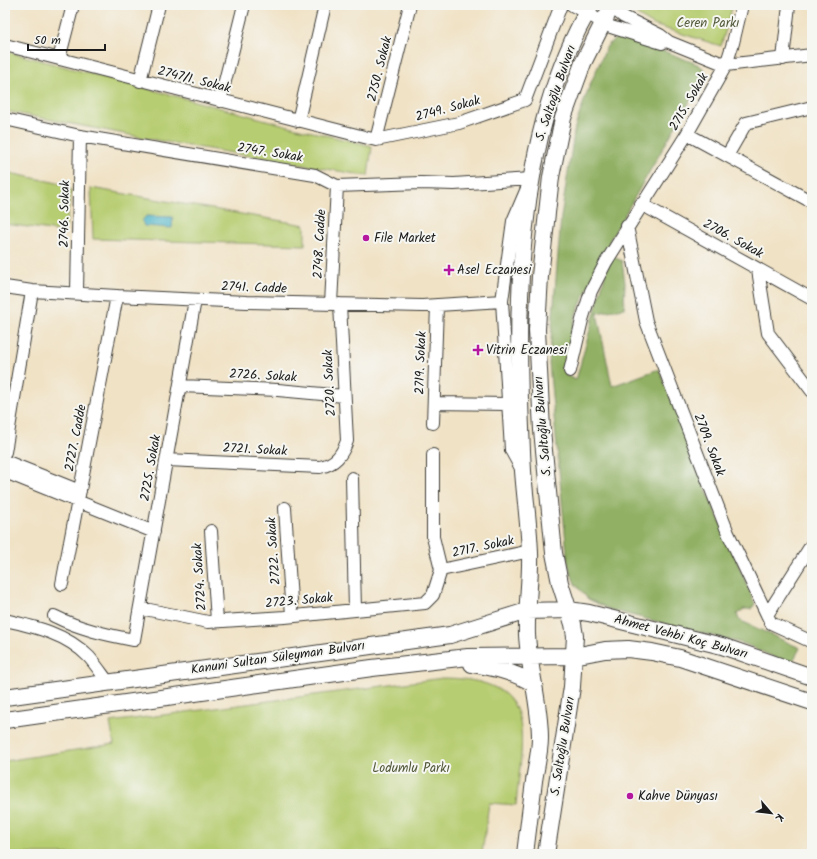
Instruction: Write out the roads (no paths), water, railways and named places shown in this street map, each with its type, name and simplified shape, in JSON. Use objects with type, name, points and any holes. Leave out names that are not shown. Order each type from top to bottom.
[{"type":"main road","name":"S. Saltoğlu Bulvarı","points":[[546,854],[572,687],[575,636],[558,574],[553,539],[539,390],[538,303],[548,200],[560,133],[572,90],[611,6]]},
{"type":"main road","name":"S. Saltoğlu Bulvarı","points":[[525,854],[540,739],[534,684],[529,656],[527,611],[531,582],[530,551],[523,472],[519,339],[522,269],[531,179],[539,140],[549,104],[569,49],[589,9]]},
{"type":"main road","name":"Ahmet Vehbi Koç Bulvarı","points":[[548,610],[569,610],[589,613],[722,646],[812,677]]},
{"type":"main road","name":"Kanuni Sultan Süleyman Bulvarı","points":[[5,697],[450,635],[527,611],[548,610]]},
{"type":"main road","name":"Ahmet Vehbi Koç Bulvarı","points":[[550,657],[574,656],[614,650],[652,652],[718,670],[812,702]]},
{"type":"main road","name":"Kanuni Sultan Süleyman Bulvarı","points":[[5,720],[372,668],[482,656],[550,657]]},
{"type":"main road","points":[[447,660],[490,666],[507,671],[534,684]]},
{"type":"street","points":[[59,59],[73,5]]},
{"type":"street","points":[[140,81],[159,5]]},
{"type":"street","points":[[220,101],[244,5]]},
{"type":"street","points":[[298,121],[325,5]]},
{"type":"street","name":"2750. Sokak","points":[[376,140],[410,5]]},
{"type":"street","name":"2749. Sokak","points":[[376,140],[459,123],[525,100],[561,5]]},
{"type":"street","points":[[572,5],[589,9],[602,23],[660,42],[670,42]]},
{"type":"street","name":"2715. Sokak","points":[[570,370],[582,320],[592,291],[606,262],[627,226],[687,134],[726,65],[742,5]]},
{"type":"street","points":[[783,59],[789,5]]},
{"type":"street","points":[[611,6],[624,17],[660,35],[670,42],[726,65],[812,55]]},
{"type":"street","name":"2747/1. Sokak","points":[[5,45],[140,81],[376,140]]},
{"type":"street","points":[[727,156],[746,123],[812,106]]},
{"type":"street","name":"2747. Sokak","points":[[5,119],[80,136],[315,175],[337,186],[421,183],[454,184],[531,179]]},
{"type":"street","points":[[687,134],[812,202]]},
{"type":"street","name":"2746. Sokak","points":[[77,292],[80,136]]},
{"type":"street","points":[[523,472],[511,450],[507,404],[502,301],[513,221],[531,179]]},
{"type":"street","name":"2748. Cadde","points":[[336,304],[337,186]]},
{"type":"street","name":"2706. Sokak","points":[[641,204],[812,299]]},
{"type":"street","name":"2709. Sokak","points":[[627,226],[646,321],[728,532],[771,623],[812,642]]},
{"type":"street","points":[[758,270],[768,333],[812,391]]},
{"type":"street","name":"2741. Cadde","points":[[5,287],[32,291],[77,292],[117,296],[336,304],[437,305],[502,301]]},
{"type":"street","points":[[5,452],[11,380],[32,291]]},
{"type":"street","name":"2727. Cadde","points":[[62,584],[117,296]]},
{"type":"street","name":"2725. Sokak","points":[[54,616],[87,630],[134,640],[195,300]]},
{"type":"street","name":"2720. Sokak","points":[[336,304],[347,441],[339,458]]},
{"type":"street","name":"2719. Sokak","points":[[433,423],[437,305]]},
{"type":"street","name":"2726. Sokak","points":[[180,386],[278,390],[344,396]]},
{"type":"street","points":[[434,403],[507,404]]},
{"type":"street","points":[[433,455],[433,537],[441,570]]},
{"type":"street","name":"2721. Sokak","points":[[166,460],[320,467],[330,464],[339,458]]},
{"type":"street","points":[[5,461],[154,532]]},
{"type":"street","points":[[5,472],[79,496]]},
{"type":"street","points":[[352,478],[355,610]]},
{"type":"street","name":"2722. Sokak","points":[[285,508],[292,616]]},
{"type":"street","name":"2724. Sokak","points":[[211,530],[217,621]]},
{"type":"street","points":[[767,614],[812,544]]},
{"type":"street","name":"2717. Sokak","points":[[441,570],[530,551]]},
{"type":"street","name":"2723. Sokak","points":[[140,608],[208,622],[292,616],[425,603],[433,595],[441,570]]},
{"type":"street","points":[[5,620],[37,627],[68,640],[89,657],[108,682]]},
{"type":"water","points":[[146,216],[173,217],[172,228],[144,226],[142,221]]},
{"type":"place","name":"File Market","points":[[366,238]]},
{"type":"place","name":"Asel Eczanesi","points":[[449,270]]},
{"type":"place","name":"Vitrin Eczanesi","points":[[478,350]]},
{"type":"place","name":"Kahve Dünyası","points":[[630,796]]},
{"type":"park label","name":"Ceren Parkı","points":[[708,23]]},
{"type":"park label","name":"Lodumlu Parkı","points":[[411,768]]}]
